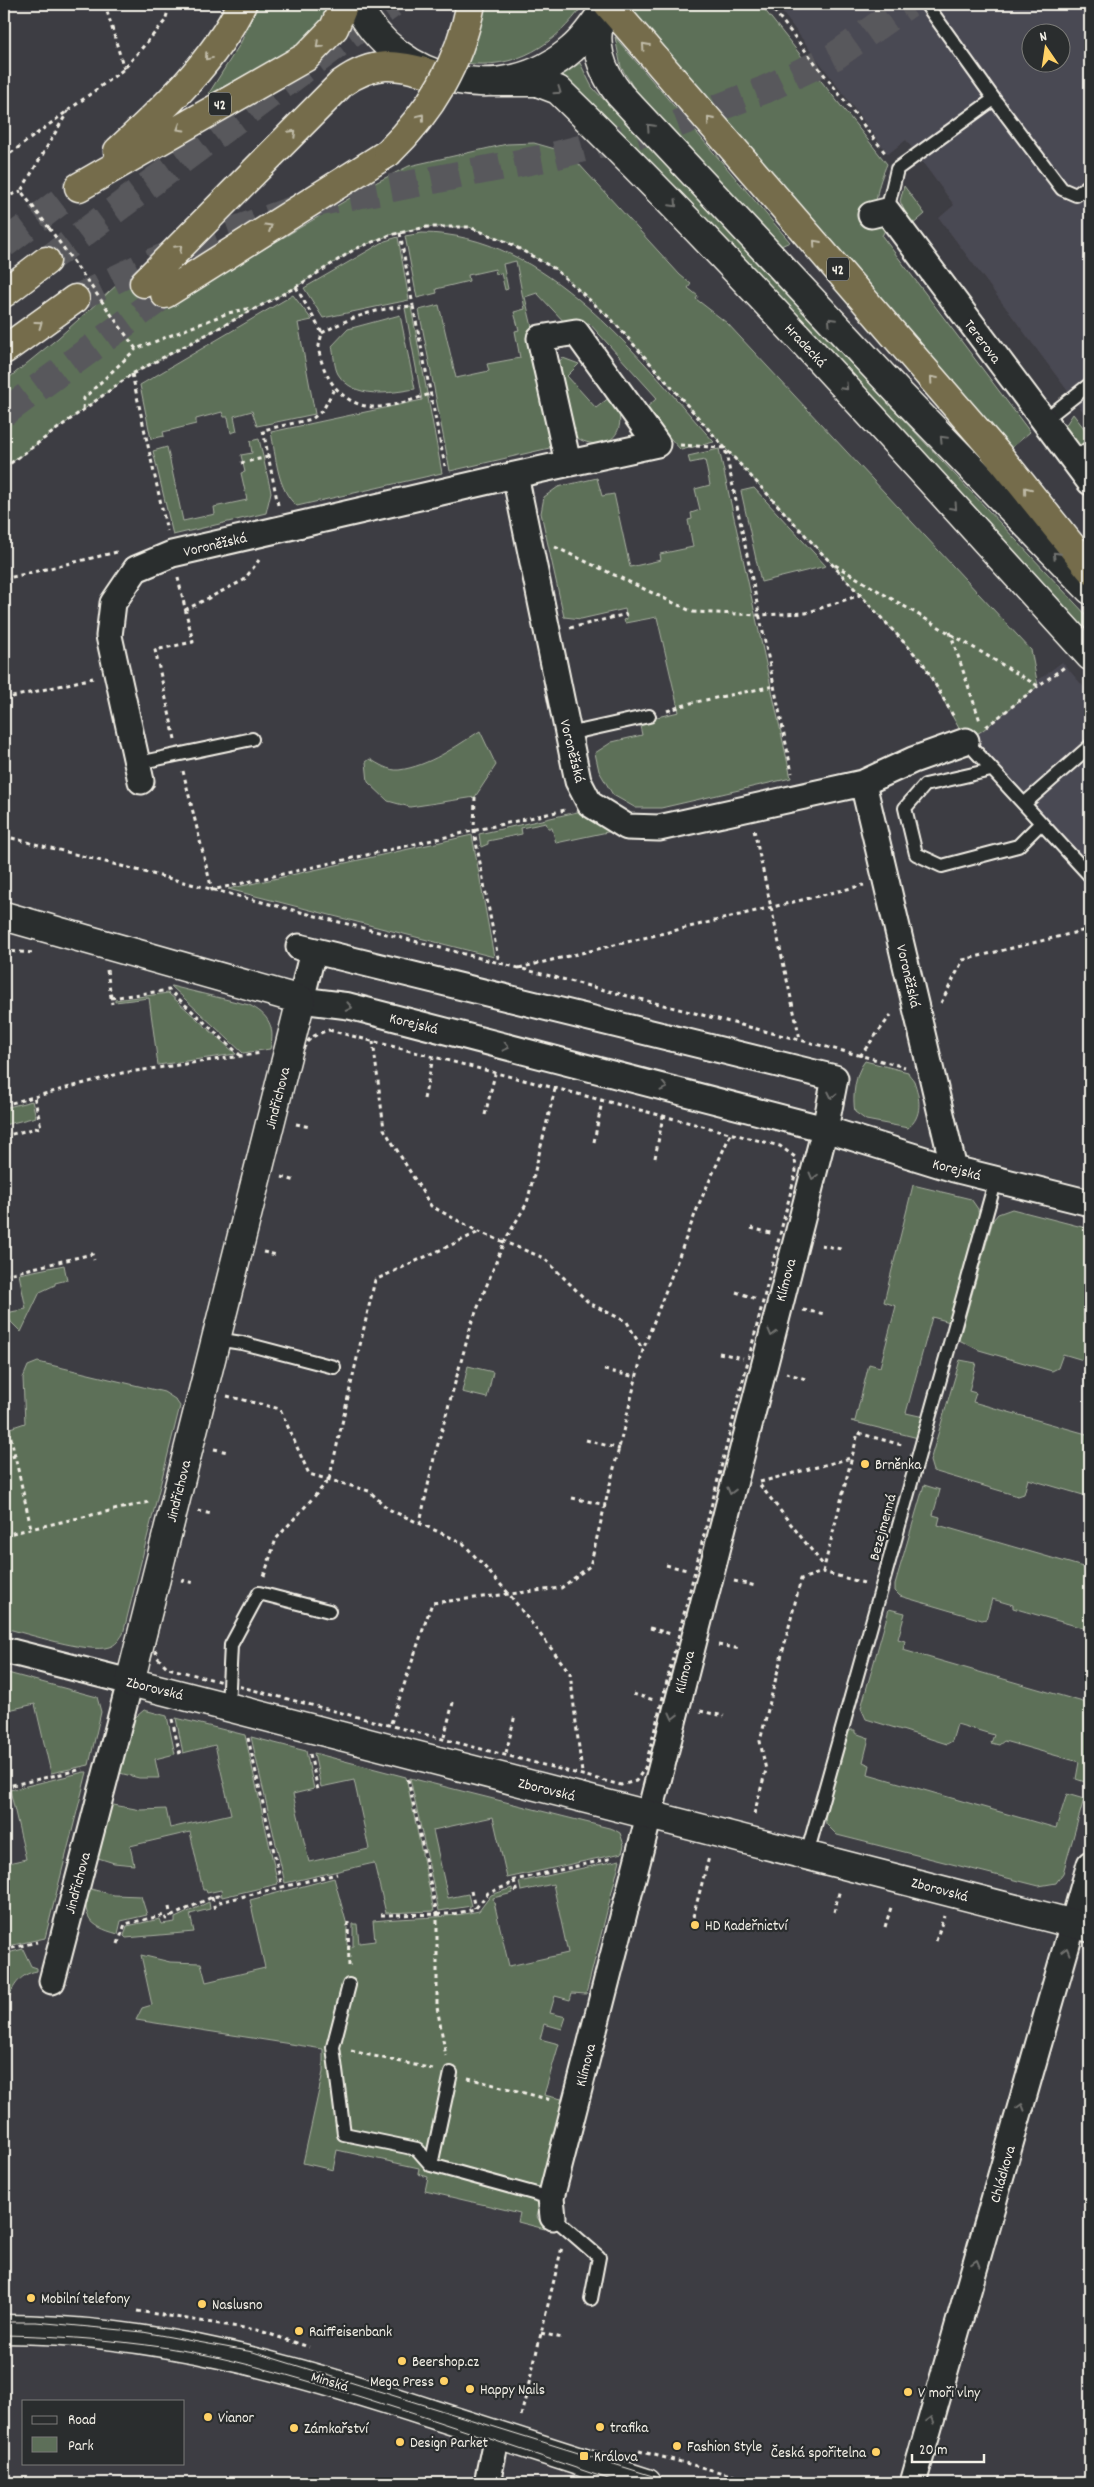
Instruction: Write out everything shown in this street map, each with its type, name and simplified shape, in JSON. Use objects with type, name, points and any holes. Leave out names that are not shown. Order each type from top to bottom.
[{"type":"highway","name":"42","points":[[242,4],[217,46],[191,77],[147,125],[79,187],[219,105],[306,57],[334,28],[344,4]]},
{"type":"highway","points":[[432,74],[405,67],[380,66],[354,74],[342,83],[155,289],[227,253],[388,153],[421,117],[447,76],[465,29],[470,4]]},
{"type":"highway","name":"42","points":[[605,7],[677,82],[999,456],[1090,569]]},
{"type":"highway","points":[[4,293],[46,262]]},
{"type":"highway","points":[[4,350],[88,300]]},
{"type":"street","points":[[357,4],[372,29],[384,43],[404,59],[432,74],[455,81],[494,82],[533,73],[558,60],[580,42],[605,7]]},
{"type":"street","points":[[605,7],[596,35],[597,52],[604,72],[620,94],[899,394],[1090,590]]},
{"type":"street","name":"Hradecká","points":[[494,82],[537,82],[558,90],[673,203],[844,386],[1078,661]]},
{"type":"street","name":"Tererova","points":[[879,213],[1044,421],[1082,454],[1090,482]]},
{"type":"street","points":[[568,463],[540,338],[576,332],[657,444]]},
{"type":"street","name":"Voroněžská","points":[[139,772],[109,636],[113,602],[136,569],[172,554],[657,444]]},
{"type":"street","name":"Voroněžská","points":[[514,475],[578,781],[590,804]]},
{"type":"street","points":[[590,804],[627,827],[659,828],[863,783],[913,760],[966,740]]},
{"type":"street","name":"Voroněžská","points":[[863,783],[954,1169]]},
{"type":"street","name":"Korejská","points":[[4,916],[301,1000],[350,1006],[825,1129],[954,1169],[1090,1203]]},
{"type":"street","points":[[301,1000],[306,949],[788,1066],[835,1078],[825,1129]]},
{"type":"street","name":"Jindřichova","points":[[52,1981],[130,1682],[223,1340],[301,1000]]},
{"type":"street","name":"Klímova","points":[[552,2208],[647,1815],[825,1129]]},
{"type":"street","name":"Zborovská","points":[[4,1650],[130,1682],[229,1696],[647,1815],[807,1854],[1082,1926]]},
{"type":"street","name":"Chládkova","points":[[913,2483],[1082,1926],[1090,1864]]},
{"type":"street","name":"Minská","points":[[4,2329],[41,2329],[139,2337],[208,2350],[303,2373],[647,2483]]},
{"type":"street","points":[[487,2483],[497,2435]]},
{"type":"lane","points":[[926,4],[1062,189],[1076,195],[1090,184]]},
{"type":"lane","points":[[879,213],[897,168],[994,99]]},
{"type":"lane","points":[[1044,421],[1090,384]]},
{"type":"lane","points":[[568,734],[649,716]]},
{"type":"lane","points":[[139,772],[178,755],[252,738]]},
{"type":"lane","points":[[966,740],[991,770],[1090,876]]},
{"type":"lane","points":[[1024,804],[1090,746]]},
{"type":"lane","points":[[991,770],[925,785],[905,808],[916,854],[942,866],[1018,846],[1041,823]]},
{"type":"lane","name":"Bezejmenná","points":[[807,1854],[996,1179]]},
{"type":"lane","points":[[223,1340],[334,1367]]},
{"type":"lane","points":[[229,1696],[231,1645],[259,1593],[329,1612]]},
{"type":"lane","points":[[349,1985],[333,2047],[344,2134],[417,2149],[431,2165],[552,2208],[599,2257],[591,2299]]},
{"type":"lane","points":[[431,2165],[451,2073]]},
{"type":"path","points":[[105,4],[124,69]]},
{"type":"path","points":[[4,158],[124,69],[165,21],[170,4]]},
{"type":"path","points":[[770,4],[897,168]]},
{"type":"path","points":[[4,198],[22,191],[69,109]]},
{"type":"path","points":[[22,191],[48,228],[88,300],[136,349]]},
{"type":"path","points":[[400,233],[450,490]]},
{"type":"path","points":[[4,468],[132,374],[256,306],[296,287],[322,332],[319,350],[334,389],[352,402],[373,407],[398,404],[430,394]]},
{"type":"path","points":[[83,409],[84,398],[136,349],[228,313],[256,306]]},
{"type":"path","points":[[322,332],[365,314],[393,307],[413,306]]},
{"type":"path","points":[[132,374],[193,642],[155,650],[178,755],[212,890]]},
{"type":"path","points":[[186,610],[244,580],[283,529],[263,430],[312,419],[323,410],[334,389]]},
{"type":"path","points":[[657,444],[725,448],[797,798]]},
{"type":"path","points":[[241,463],[268,457]]},
{"type":"path","points":[[527,534],[693,612],[759,615],[806,613],[860,595]]},
{"type":"path","points":[[4,579],[123,551]]},
{"type":"path","points":[[966,740],[923,663],[832,563],[950,631],[1038,686]]},
{"type":"path","points":[[547,633],[627,614]]},
{"type":"path","points":[[950,631],[983,730],[1038,686],[1078,661]]},
{"type":"path","points":[[4,698],[117,672]]},
{"type":"path","points":[[649,716],[691,704],[774,686]]},
{"type":"path","points":[[475,797],[474,831],[499,963]]},
{"type":"path","points":[[212,890],[590,804]]},
{"type":"path","points":[[749,808],[800,1040]]},
{"type":"path","points":[[4,836],[932,1074]]},
{"type":"path","points":[[519,968],[772,909],[886,880]]},
{"type":"path","points":[[923,1038],[963,960],[1090,929]]},
{"type":"path","points":[[107,968],[112,1004]]},
{"type":"path","points":[[860,1056],[912,988]]},
{"type":"path","points":[[110,998],[169,990],[241,1056]]},
{"type":"path","points":[[329,1030],[373,1041],[780,1146],[795,1157],[796,1171],[645,1768],[636,1781],[621,1784],[390,1726],[229,1696],[168,1668],[157,1656],[154,1643],[216,1394],[223,1340],[300,1056],[306,1041],[316,1034],[329,1030]]},
{"type":"path","points":[[373,1041],[384,1130],[431,1206],[479,1232],[544,1258],[589,1303],[627,1322],[642,1350]]},
{"type":"path","points":[[4,1104],[122,1073],[265,1053]]},
{"type":"path","points":[[424,1099],[433,1058]]},
{"type":"path","points":[[485,1115],[496,1074]]},
{"type":"path","points":[[420,1522],[434,1458],[470,1330],[504,1242],[527,1203],[555,1089]]},
{"type":"path","points":[[4,1136],[41,1127],[34,1096]]},
{"type":"path","points":[[594,1142],[602,1101]]},
{"type":"path","points":[[655,1158],[662,1116]]},
{"type":"path","points":[[292,1123],[310,1127]]},
{"type":"path","points":[[390,1726],[432,1603],[561,1588],[590,1566],[620,1449],[642,1350],[699,1204],[730,1134]]},
{"type":"path","points":[[751,1228],[780,1235]]},
{"type":"path","points":[[259,1593],[276,1539],[329,1480],[375,1280],[479,1232]]},
{"type":"path","points":[[813,1243],[841,1249]]},
{"type":"path","points":[[265,1252],[277,1255]]},
{"type":"path","points":[[4,1275],[92,1254],[94,1260]]},
{"type":"path","points":[[736,1292],[755,1298]]},
{"type":"path","points":[[810,1311],[825,1314]]},
{"type":"path","points":[[719,1353],[738,1357]]},
{"type":"path","points":[[604,1370],[636,1377]]},
{"type":"path","points":[[794,1376],[809,1380]]},
{"type":"path","points":[[216,1394],[280,1409],[309,1474],[369,1491],[388,1509],[463,1543],[509,1594],[570,1673],[582,1774]]},
{"type":"path","points":[[9,1429],[32,1528]]},
{"type":"path","points":[[823,1572],[858,1433],[897,1444]]},
{"type":"path","points":[[4,1437],[11,1436]]},
{"type":"path","points":[[586,1440],[620,1449]]},
{"type":"path","points":[[216,1449],[228,1452]]},
{"type":"path","points":[[4,1459],[15,1456]]},
{"type":"path","points":[[825,1566],[758,1483],[852,1458]]},
{"type":"path","points":[[572,1498],[606,1506]]},
{"type":"path","points":[[4,1535],[152,1502]]},
{"type":"path","points":[[666,1565],[685,1569]]},
{"type":"path","points":[[754,1814],[766,1770],[760,1740],[801,1580],[823,1572],[864,1583]]},
{"type":"path","points":[[182,1580],[195,1583]]},
{"type":"path","points":[[740,1582],[756,1586]]},
{"type":"path","points":[[650,1628],[667,1633]]},
{"type":"path","points":[[725,1646],[741,1649]]},
{"type":"path","points":[[633,1694],[652,1699]]},
{"type":"path","points":[[443,1740],[454,1700]]},
{"type":"path","points":[[706,1712],[724,1716]]},
{"type":"path","points":[[171,1713],[180,1755]]},
{"type":"path","points":[[508,1745],[515,1715]]},
{"type":"path","points":[[247,1732],[282,1887]]},
{"type":"path","points":[[309,1749],[318,1790]]},
{"type":"path","points":[[4,1787],[91,1767]]},
{"type":"path","points":[[407,1773],[437,1914],[437,2007],[445,2052],[451,2073]]},
{"type":"path","points":[[15,1779],[16,1784]]},
{"type":"path","points":[[692,1917],[711,1852]]},
{"type":"path","points":[[381,1915],[453,1914],[475,1908],[488,1893],[509,1886],[510,1881],[615,1858]]},
{"type":"path","points":[[118,1944],[125,1924],[165,1915],[166,1919],[212,1897],[218,1896],[220,1902],[338,1874]]},
{"type":"path","points":[[514,1880],[517,1894]]},
{"type":"path","points":[[834,1912],[841,1885]]},
{"type":"path","points":[[471,1891],[475,1908]]},
{"type":"path","points":[[212,1897],[215,1910]]},
{"type":"path","points":[[885,1927],[893,1898]]},
{"type":"path","points":[[169,1907],[171,1917]]},
{"type":"path","points":[[936,1941],[945,1911]]},
{"type":"path","points":[[348,1922],[349,1985]]},
{"type":"path","points":[[4,1950],[32,1944]]},
{"type":"path","points":[[520,2417],[565,2237],[552,2208]]},
{"type":"path","points":[[541,2333],[562,2338]]},
{"type":"shaded area","points":[[776,4],[1090,4],[1090,421],[939,218],[954,205],[906,140],[888,154]]},
{"type":"shaded area","points":[[1062,662],[1090,694],[1090,870],[968,734]]},
{"type":"green space","points":[[259,4],[329,4],[323,22],[300,45],[210,94],[240,44]]},
{"type":"green space","points":[[481,4],[584,4],[560,32],[547,43],[533,51],[501,62],[483,64],[464,63]]},
{"type":"green space","points":[[627,4],[760,4],[887,164],[878,188],[876,205],[877,214],[886,228],[882,236],[1030,432],[1009,450]]},
{"type":"green space","points":[[615,37],[790,242],[781,246],[635,90],[621,67]]},
{"type":"green space","points":[[580,63],[592,87],[1090,619],[1090,637],[563,75]]},
{"type":"green space","points":[[534,143],[555,149],[577,162],[680,275],[691,284],[688,288],[698,296],[696,299],[727,323],[1031,650],[1038,686],[983,730],[966,741],[923,663],[725,448],[612,320],[555,269],[507,242],[469,227],[427,227],[390,235],[355,249],[296,287],[132,374],[4,468],[4,382],[58,338],[129,274],[176,301],[377,182],[409,166],[507,144]]},
{"type":"green space","points":[[904,186],[925,214],[911,226],[900,201]]},
{"type":"green space","points":[[422,233],[467,239],[510,254],[549,277],[586,306],[621,339],[714,442],[681,450],[644,410],[657,398],[589,323],[568,326],[537,293],[525,297],[556,430],[554,447],[450,471],[419,310],[439,305],[456,378],[489,371],[487,364],[520,358],[515,331],[519,330],[514,312],[525,309],[516,261],[503,264],[508,289],[505,290],[501,273],[496,274],[495,269],[468,275],[469,281],[436,289],[437,293],[417,298],[405,236]]},
{"type":"green space","points":[[398,237],[409,300],[323,318],[304,288],[385,241]]},
{"type":"green space","points":[[293,295],[312,320],[298,323],[315,414],[257,426],[252,411],[234,416],[237,431],[231,433],[228,417],[224,417],[222,412],[196,419],[196,424],[163,432],[164,436],[151,439],[140,385]]},
{"type":"green space","points":[[411,307],[442,473],[297,506],[290,499],[281,482],[271,432],[422,400],[405,308]]},
{"type":"green space","points":[[400,315],[415,389],[373,393],[353,388],[338,374],[332,346],[348,329]]},
{"type":"green space","points":[[563,358],[579,364],[567,376],[596,408],[610,397],[617,408],[620,419],[619,429],[607,442],[597,444],[586,442],[574,436],[556,364]]},
{"type":"green space","points":[[1073,414],[1090,436],[1090,441],[1079,446],[1066,433],[1065,426]]},
{"type":"green space","points":[[259,439],[271,492],[266,513],[173,535],[153,451],[167,447],[183,521],[215,514],[214,507],[247,500],[241,473],[245,472],[241,455],[252,453],[250,441]]},
{"type":"green space","points":[[719,449],[791,778],[661,808],[636,808],[613,795],[599,771],[595,753],[612,742],[642,735],[639,721],[679,712],[657,617],[625,623],[624,620],[627,619],[625,609],[581,619],[564,617],[541,513],[544,497],[558,487],[597,478],[602,496],[614,494],[630,567],[661,560],[660,554],[693,547],[688,520],[692,519],[691,513],[700,510],[695,489],[710,485],[705,460],[690,463],[688,456]]},
{"type":"green space","points":[[754,488],[826,566],[761,582],[741,491]]},
{"type":"green space","points":[[480,731],[496,765],[475,797],[410,807],[388,801],[368,782],[366,762],[370,759],[391,769],[410,768],[441,755]]},
{"type":"green space","points":[[586,810],[612,831],[556,843],[552,828],[548,828],[546,823],[521,828],[522,834],[488,841],[488,844],[481,847],[479,834]]},
{"type":"green space","points":[[472,835],[494,957],[228,889]]},
{"type":"green space","points":[[171,986],[249,1005],[256,1009],[269,1022],[272,1034],[270,1049],[243,1053]]},
{"type":"green space","points":[[168,993],[236,1054],[158,1065],[149,998],[115,1002],[115,1000]]},
{"type":"green space","points":[[865,1061],[908,1072],[916,1087],[919,1106],[916,1118],[908,1128],[866,1120],[855,1112],[855,1085]]},
{"type":"green space","points":[[32,1101],[36,1117],[4,1125],[4,1108]]},
{"type":"green space","points":[[913,1185],[971,1199],[978,1209],[979,1220],[950,1322],[932,1317],[906,1413],[924,1417],[918,1438],[851,1421],[855,1421],[869,1364],[880,1367],[896,1306],[884,1302]]},
{"type":"green space","points":[[1012,1209],[1090,1229],[1090,1362],[1063,1354],[1058,1368],[1052,1371],[979,1350],[959,1340],[993,1220],[998,1214]]},
{"type":"green space","points":[[64,1265],[67,1280],[55,1283],[55,1285],[40,1292],[21,1332],[11,1322],[6,1313],[26,1309],[19,1274]]},
{"type":"green space","points":[[960,1360],[976,1363],[969,1391],[976,1393],[973,1402],[1090,1435],[1090,1497],[1028,1479],[1024,1494],[1018,1496],[933,1471],[930,1461]]},
{"type":"green space","points":[[38,1362],[164,1392],[175,1399],[180,1406],[123,1634],[115,1644],[109,1647],[87,1648],[4,1628],[4,1430],[25,1423],[23,1378],[28,1366]]},
{"type":"green space","points":[[468,1366],[493,1372],[487,1398],[462,1392]]},
{"type":"green space","points":[[924,1485],[940,1490],[933,1515],[940,1517],[938,1525],[1090,1569],[1090,1630],[1013,1608],[1013,1605],[992,1599],[986,1619],[982,1620],[900,1596],[895,1591],[895,1584]]},
{"type":"green space","points":[[889,1609],[905,1613],[898,1639],[905,1641],[903,1650],[1090,1704],[1090,1775],[1088,1783],[1076,1779],[1079,1762],[1004,1741],[999,1745],[991,1743],[994,1735],[957,1724],[952,1741],[947,1744],[866,1719],[861,1708]]},
{"type":"green space","points":[[4,1672],[97,1697],[101,1712],[89,1765],[51,1773],[35,1704],[4,1711]]},
{"type":"green space","points":[[144,1710],[167,1716],[175,1754],[155,1759],[159,1778],[139,1778],[116,1772],[131,1721]]},
{"type":"green space","points":[[176,1718],[245,1735],[278,1884],[222,1897],[221,1890],[207,1893],[206,1890],[203,1890],[190,1832],[130,1846],[134,1865],[114,1863],[95,1857],[108,1804],[141,1810],[166,1809],[170,1828],[231,1814],[215,1745],[183,1753]]},
{"type":"green space","points":[[855,1730],[855,1733],[869,1738],[863,1762],[870,1765],[868,1774],[1056,1828],[1067,1794],[1084,1799],[1063,1873],[1056,1883],[1039,1886],[837,1835],[826,1824],[825,1815],[847,1733]]},
{"type":"green space","points":[[251,1737],[306,1751],[314,1789],[293,1794],[309,1862],[369,1849],[354,1780],[321,1787],[314,1753],[406,1777],[434,1911],[386,1913],[374,1863],[285,1883]]},
{"type":"green space","points":[[87,1772],[45,1938],[4,1947],[4,1864],[26,1859],[10,1790]]},
{"type":"green space","points":[[410,1778],[613,1829],[620,1833],[624,1845],[622,1853],[507,1878],[493,1817],[433,1830],[448,1898],[468,1894],[471,1906],[439,1911]]},
{"type":"green space","points":[[620,1860],[586,1994],[572,1993],[570,2000],[555,1996],[550,2013],[566,2017],[562,2029],[544,2024],[540,2039],[559,2044],[544,2095],[566,2100],[537,2217],[545,2229],[518,2222],[520,2213],[425,2191],[428,2177],[418,2174],[419,2168],[337,2150],[333,2170],[303,2163],[323,2072],[323,2049],[136,2020],[142,2008],[152,2005],[141,1955],[170,1962],[201,1963],[206,1982],[265,1968],[250,1900],[334,1878],[347,1925],[347,1945],[353,1947],[353,1924],[357,1924],[359,1943],[375,1941],[373,1921],[440,1917],[479,1911],[491,1895],[512,1888],[513,1893],[493,1898],[509,1966],[568,1953],[553,1884],[521,1891],[519,1882]]},
{"type":"green space","points":[[87,1888],[114,1895],[141,1896],[147,1915],[121,1921],[118,1934],[100,1928],[94,1924],[87,1913]]},
{"type":"green space","points":[[209,1902],[210,1909],[190,1914],[194,1932],[126,1938],[124,1936],[127,1926],[160,1919],[162,1924],[175,1922],[175,1918]]},
{"type":"green space","points":[[23,1949],[31,1966],[37,1968],[37,1971],[25,1975],[17,1983],[7,2005],[4,2006],[4,1954]]},
{"type":"tunnel","points":[[46,261],[392,4]]},
{"type":"tunnel","points":[[75,299],[143,266],[204,241],[310,204],[545,158],[674,125],[764,90],[835,56],[908,4]]},
{"type":"tunnel","points":[[4,244],[79,187]]},
{"type":"tunnel","points":[[4,413],[165,294]]},
{"type":"tram line","points":[[4,2322],[36,2322],[143,2332],[253,2352],[675,2483]]},
{"type":"tram line","points":[[4,2335],[122,2342],[169,2348],[235,2361],[394,2407],[620,2483]]},
{"type":"place","name":"Brněnka","points":[[865,1464]]},
{"type":"place","name":"HD Kadeřnictví","points":[[695,1925]]},
{"type":"place","name":"Mobilní telefony","points":[[31,2298]]},
{"type":"place","name":"Naslusno","points":[[202,2304]]},
{"type":"place","name":"Raiffeisenbank","points":[[299,2331]]},
{"type":"place","name":"Beershop.cz","points":[[402,2361]]},
{"type":"place","name":"Mega Press","points":[[444,2381]]},
{"type":"place","name":"Happy Nails","points":[[470,2389]]},
{"type":"place","name":"V moři vlny","points":[[908,2392]]},
{"type":"place","name":"Vianor","points":[[208,2417]]},
{"type":"place","name":"trafika","points":[[600,2427]]},
{"type":"place","name":"Zámkařství","points":[[294,2428]]},
{"type":"place","name":"Design Parket","points":[[400,2442]]},
{"type":"place","name":"Fashion Style","points":[[677,2446]]},
{"type":"place","name":"Česká spořitelna","points":[[876,2452]]},
{"type":"place","name":"Králova","points":[[584,2456]]}]
